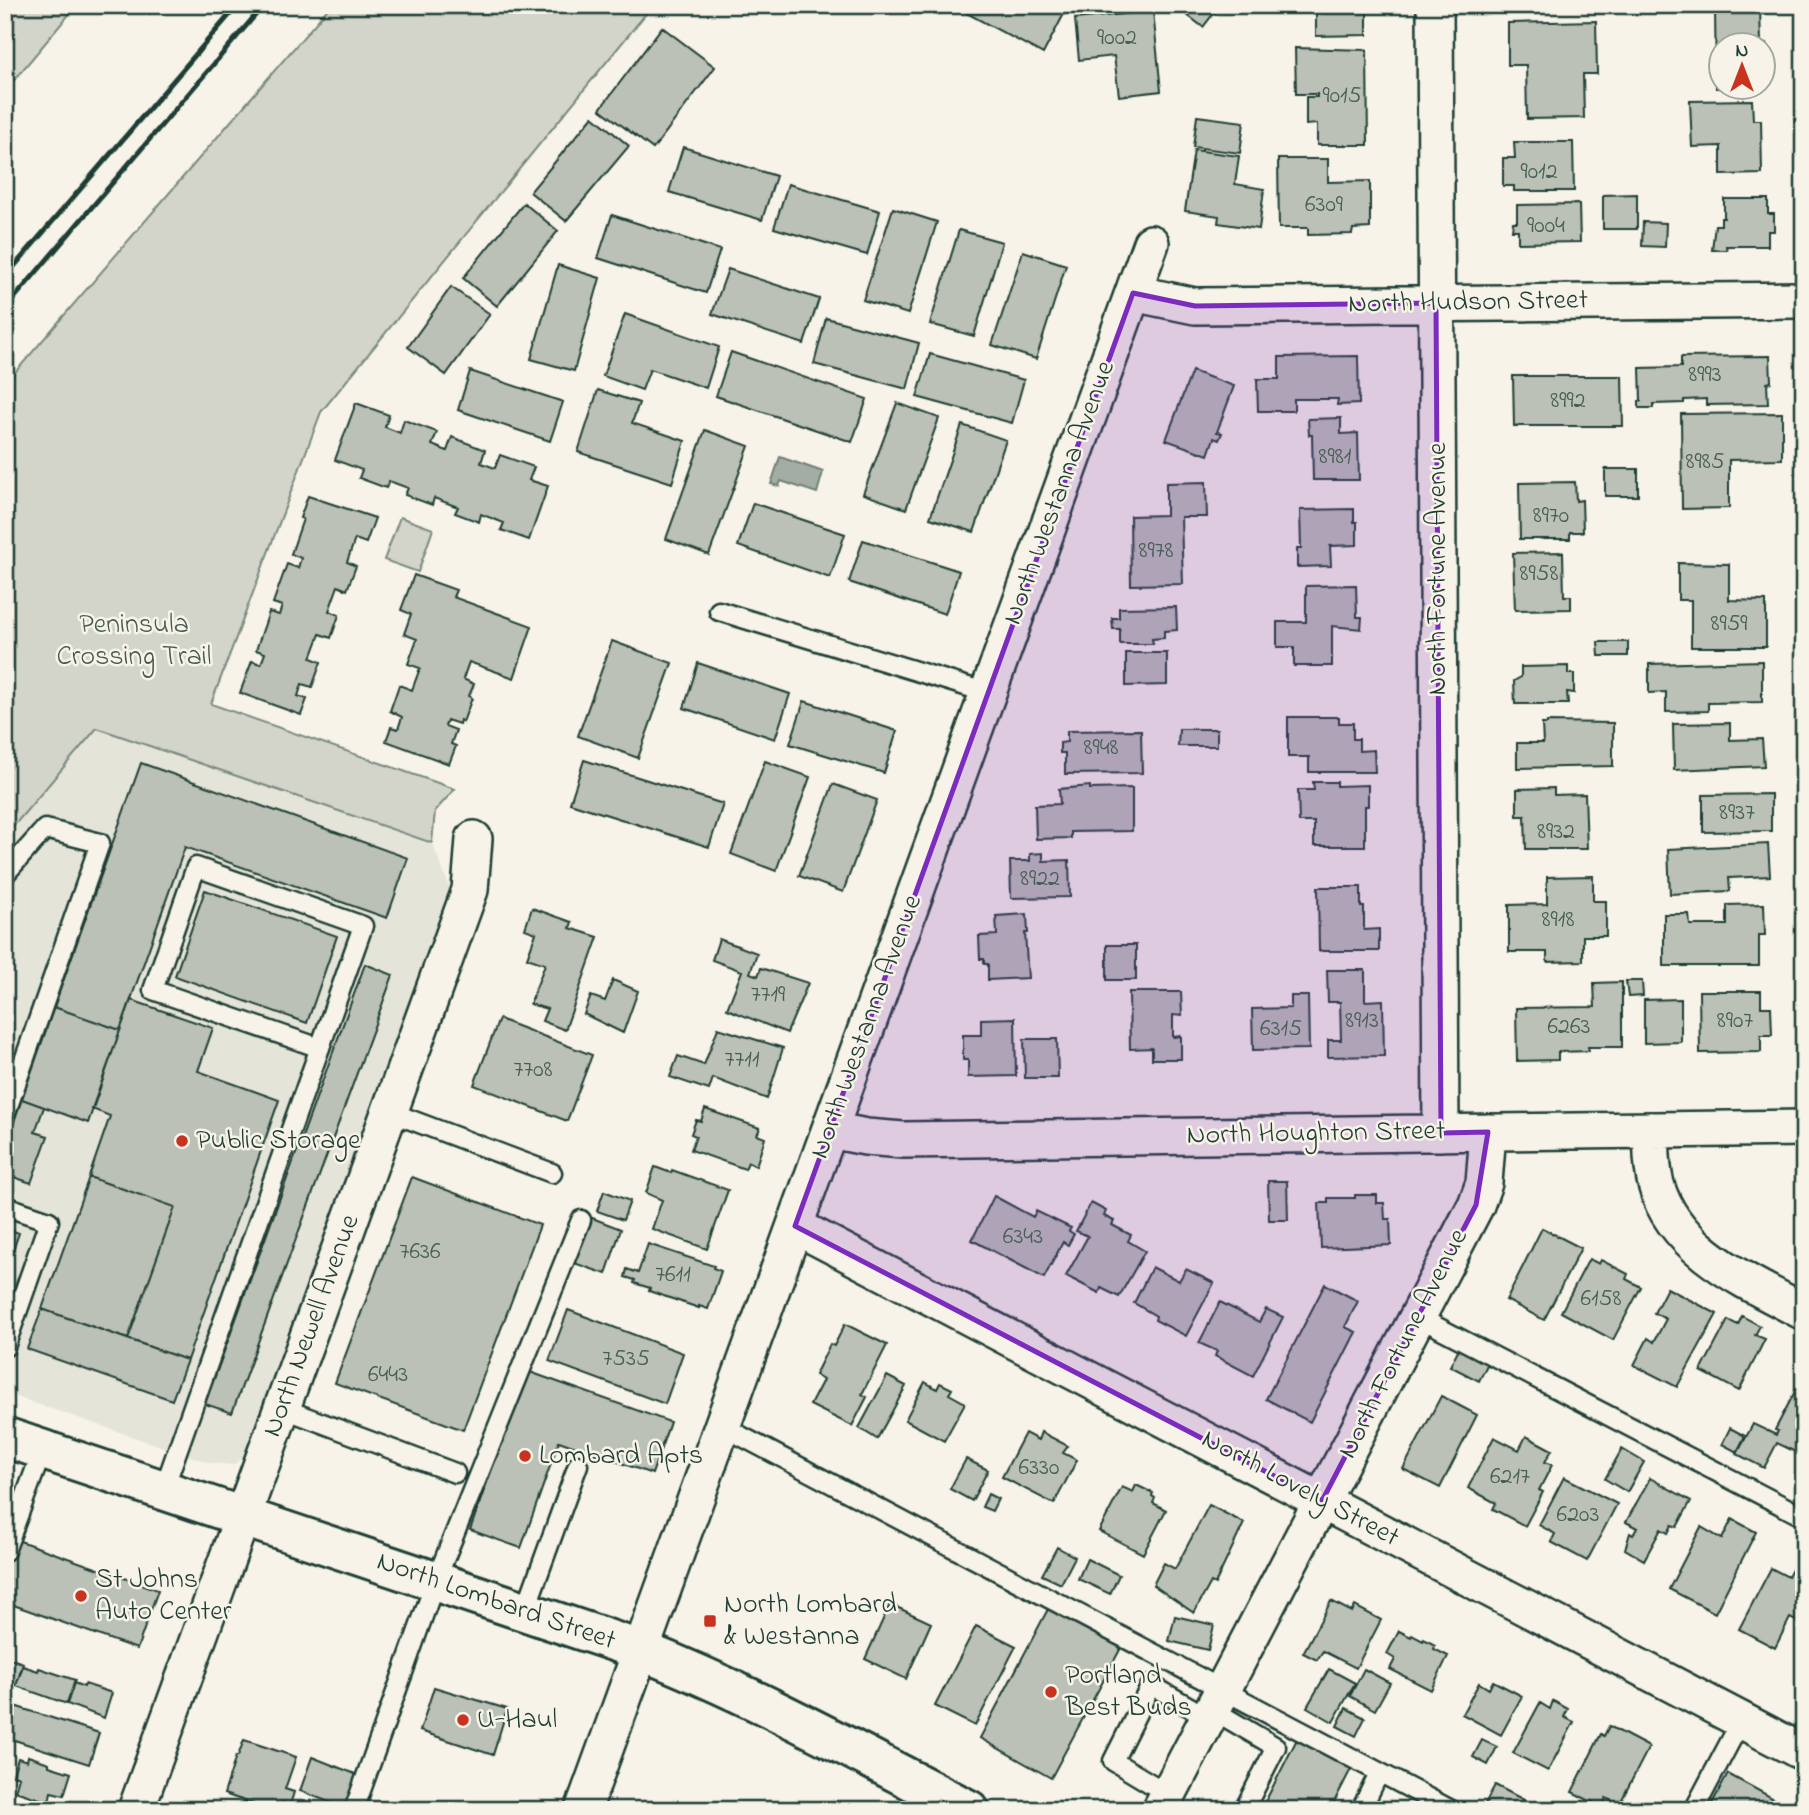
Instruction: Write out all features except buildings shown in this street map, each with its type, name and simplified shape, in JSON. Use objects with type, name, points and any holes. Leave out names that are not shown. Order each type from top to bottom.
[{"type":"main road","name":"North Lombard Street","points":[[5,1437],[640,1650],[749,1697],[969,1810]]},
{"type":"street","name":"North Fortune Avenue","points":[[1435,5],[1441,1133]]},
{"type":"street","name":"North Westanna Avenue","points":[[583,1810],[1151,243]]},
{"type":"street","name":"North Hudson Street","points":[[1133,293],[1195,306],[1804,300]]},
{"type":"street","name":"North Newell Avenue","points":[[136,1810],[470,890],[474,839]]},
{"type":"street","name":"North Houghton Street","points":[[830,1130],[903,1140],[1804,1128]]},
{"type":"street","points":[[1651,1130],[1656,1186],[1664,1207],[1682,1233],[1743,1279],[1804,1312]]},
{"type":"street","name":"North Fortune Avenue","points":[[1164,1802],[1476,1205],[1484,1183],[1488,1132]]},
{"type":"street","name":"North Lovely Street","points":[[795,1226],[1804,1753]]},
{"type":"lane","points":[[719,611],[988,692]]},
{"type":"lane","points":[[5,874],[46,829],[100,843],[5,1115]]},
{"type":"lane","points":[[163,1490],[320,1048],[363,926],[196,867],[153,990],[320,1048]]},
{"type":"lane","points":[[390,1112],[552,1173]]},
{"type":"lane","points":[[5,1206],[49,1221],[5,1347]]},
{"type":"lane","points":[[354,1810],[436,1580],[581,1220]]},
{"type":"lane","points":[[1418,1317],[1804,1517]]},
{"type":"lane","points":[[282,1408],[455,1473]]},
{"type":"lane","points":[[722,1426],[1215,1706],[1276,1747],[1244,1810]]},
{"type":"lane","points":[[5,1551],[43,1449]]},
{"type":"lane","points":[[525,1611],[578,1465]]},
{"type":"lane","points":[[1164,1802],[1113,1761],[1151,1685],[1215,1706],[1379,1773],[1451,1810]]},
{"type":"lane","points":[[1694,1810],[1741,1721]]},
{"type":"lane","points":[[1361,1810],[1379,1773]]},
{"type":"highlighted area","points":[[1133,293],[1195,306],[1436,303],[1441,1133],[1488,1132],[1476,1205],[1322,1501],[795,1226]]},
{"type":"shaded area","points":[[780,457],[823,472],[817,493],[781,481],[779,486],[771,484]]},
{"type":"shaded area","name":"Public Storage","points":[[97,728],[432,843],[450,888],[247,1454],[233,1465],[210,1463],[5,1393],[5,836]]},
{"type":"green space","points":[[5,5],[77,5],[5,91]]},
{"type":"green space","name":"Peninsula Crossing Trail","points":[[331,5],[653,5],[321,412],[211,704],[455,789],[435,811],[432,843],[97,728],[5,836],[5,384]]},
{"type":"green space","points":[[400,517],[433,529],[418,572],[384,560]]},
{"type":"railway","points":[[5,277],[238,5]]},
{"type":"railway","points":[[5,309],[264,5]]},
{"type":"place","name":"Public Storage","points":[[182,1141]]},
{"type":"place","name":"Lombard Apts","points":[[525,1456]]},
{"type":"place","name":"St Johns Auto Center","points":[[81,1596]]},
{"type":"place","name":"North Lombard & Westanna","points":[[710,1621]]},
{"type":"place","name":"Portland Best Buds","points":[[1051,1692]]},
{"type":"place","name":"U-Haul","points":[[463,1720]]}]
